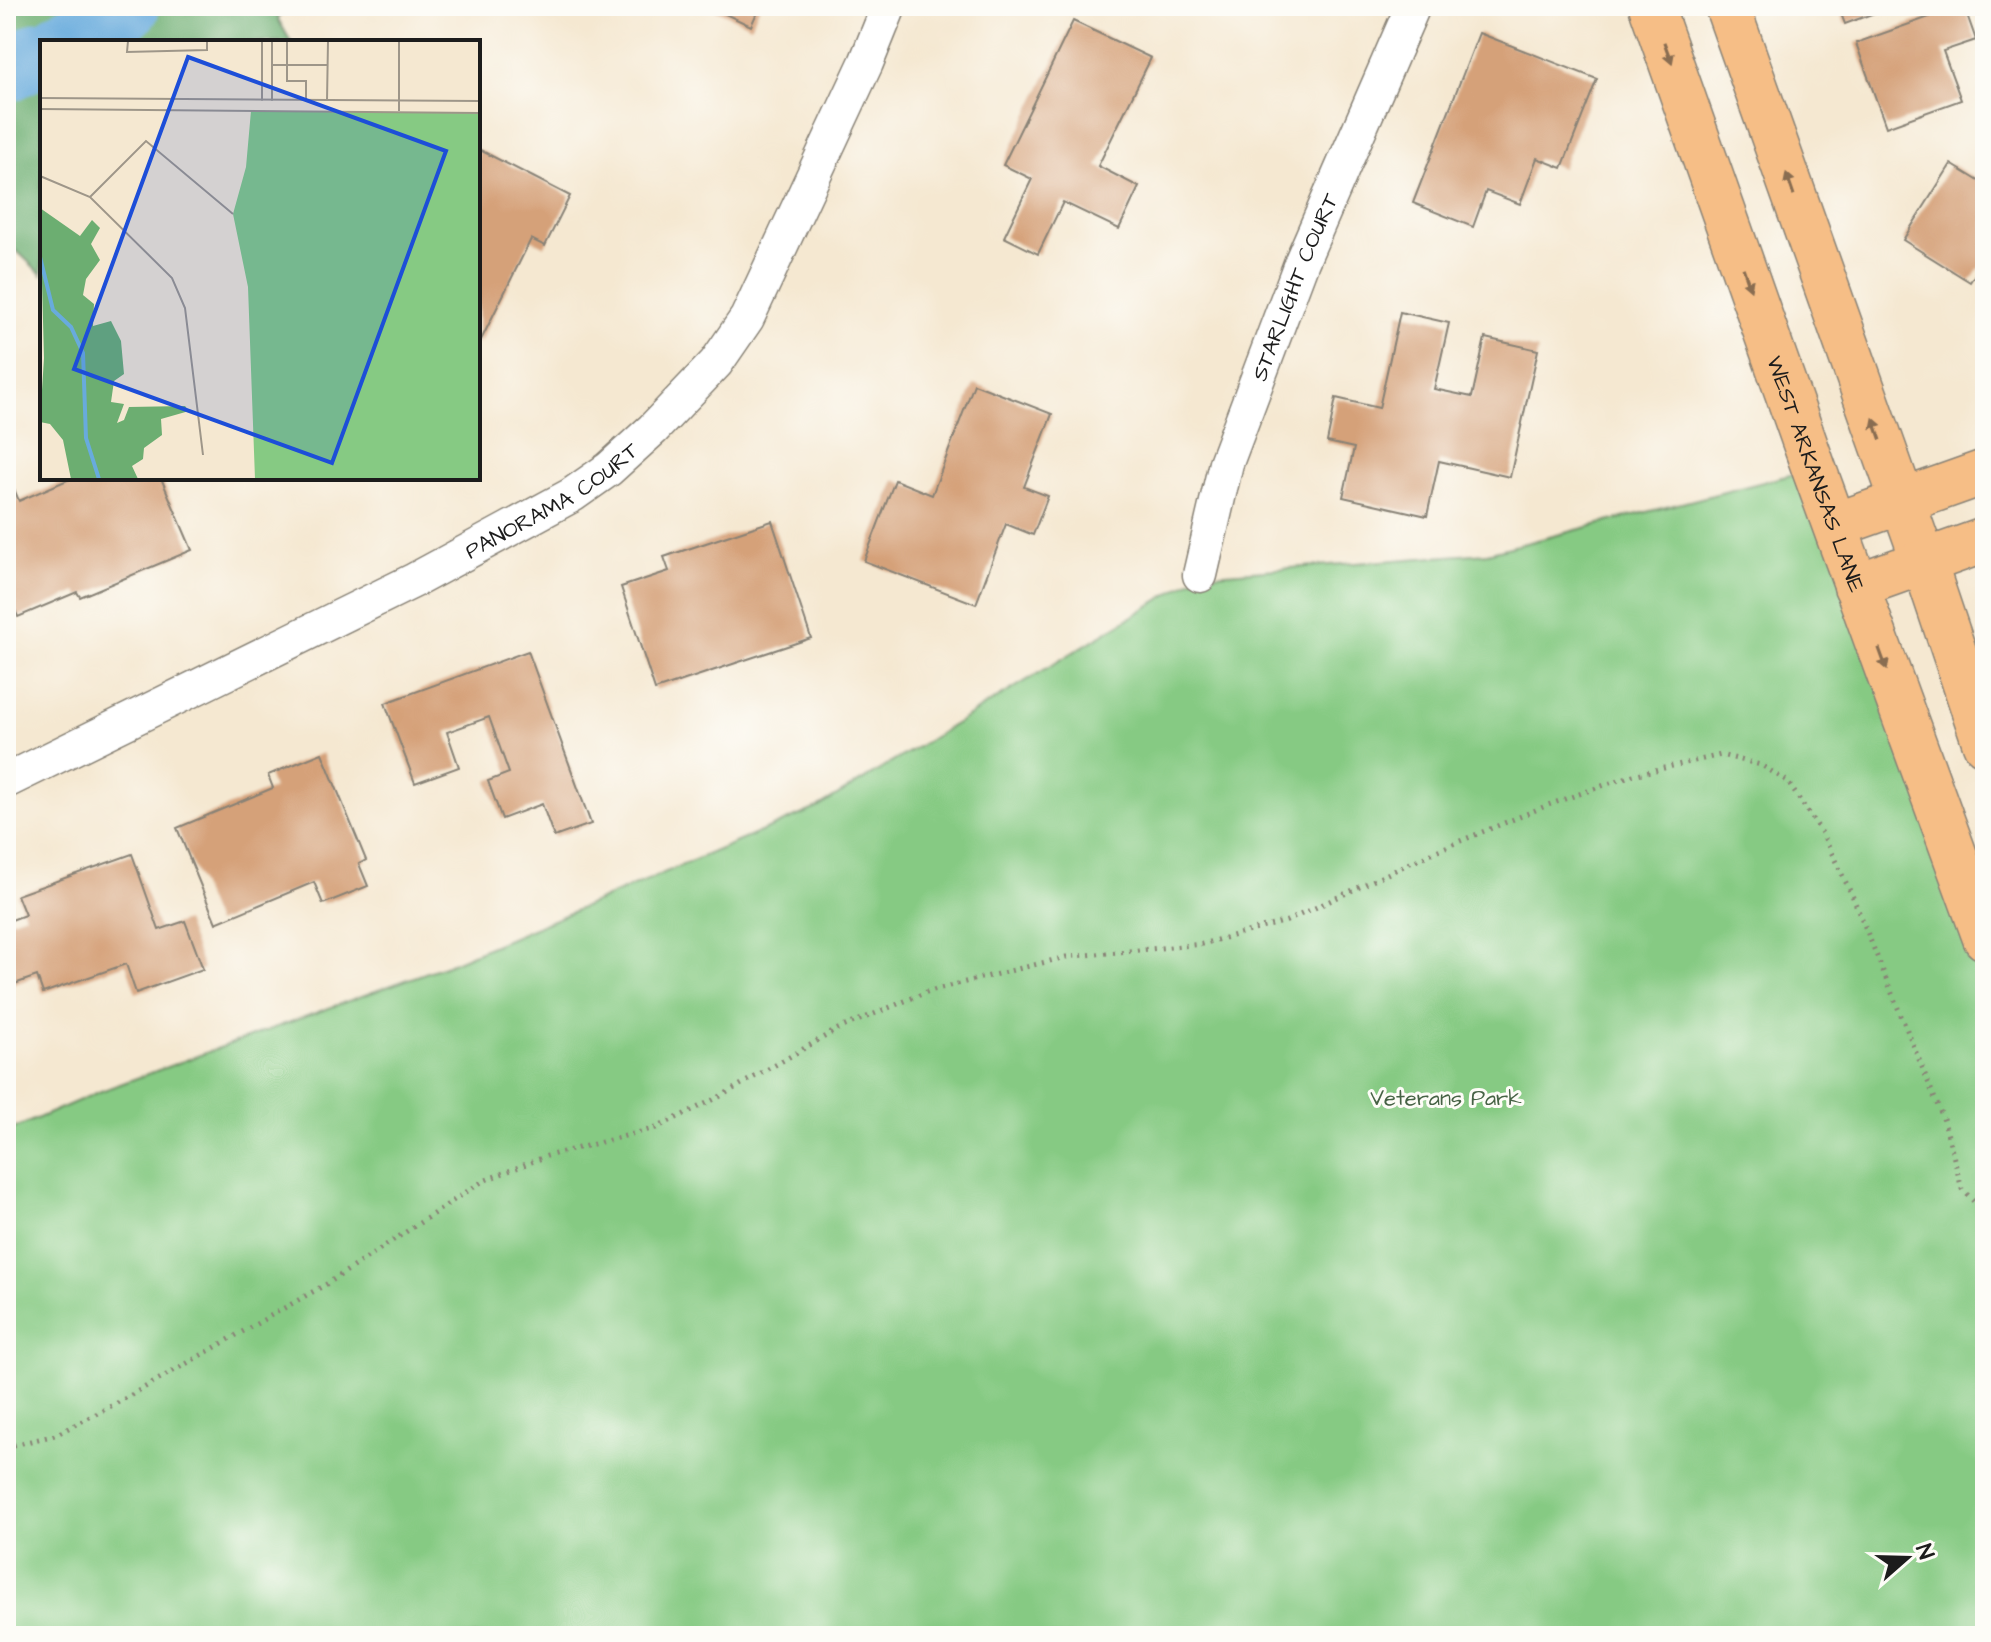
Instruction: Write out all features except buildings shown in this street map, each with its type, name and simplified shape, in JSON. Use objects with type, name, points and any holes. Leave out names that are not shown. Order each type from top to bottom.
[{"type":"main road","name":"WEST ARKANSAS LANE","points":[[1651,6],[1856,586],[1985,938]]},
{"type":"main road","points":[[1727,6],[1924,562],[1985,744]]},
{"type":"main road","points":[[1836,525],[1985,472]]},
{"type":"main road","points":[[1856,586],[1985,540]]},
{"type":"street","name":"PANORAMA COURT","points":[[6,781],[415,580],[572,495],[609,469],[653,429],[716,363],[747,318],[866,63],[889,6]]},
{"type":"street","name":"STARLIGHT COURT","points":[[1200,575],[1226,463],[1302,261],[1413,6]]},
{"type":"path","points":[[6,1447],[55,1435],[117,1403],[330,1282],[483,1181],[547,1156],[656,1128],[721,1096],[838,1029],[929,991],[1066,957],[1202,944],[1287,921],[1436,851],[1548,805],[1633,775],[1721,755],[1761,765],[1787,781],[1822,833],[1852,895],[1944,1121],[1962,1189],[1985,1213]]},
{"type":"green space","points":[[6,6],[286,6],[278,19],[290,40],[40,40],[40,273],[16,250],[6,252]]},
{"type":"green space","name":"Veterans Park","points":[[1814,469],[1985,949],[1985,1636],[6,1636],[6,1132],[101,1091],[447,965],[817,808],[1200,575],[1487,553]]},
{"type":"waterway","points":[[68,40],[113,18],[128,6]]},
{"type":"waterway","points":[[6,71],[40,54]]}]
